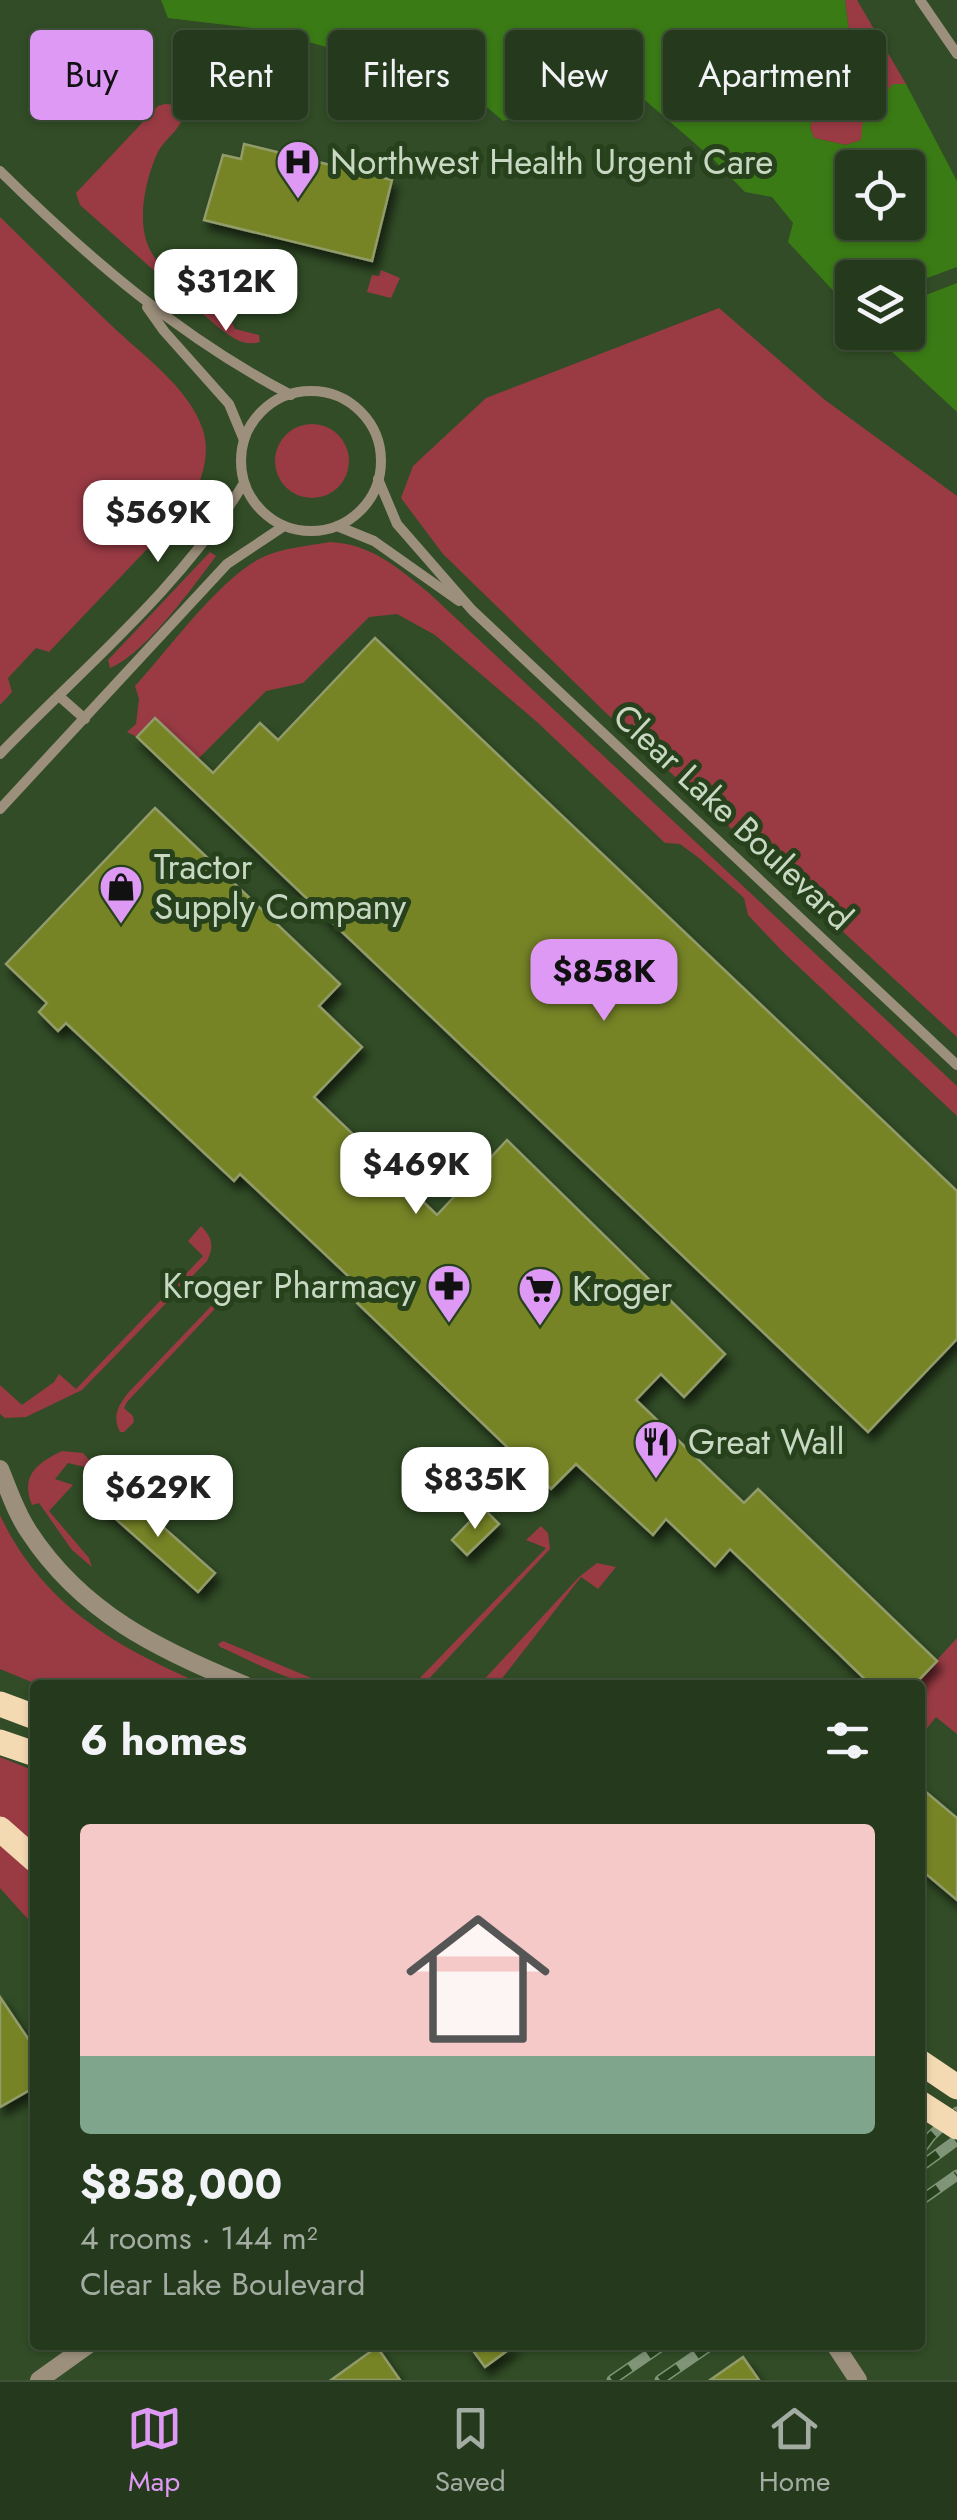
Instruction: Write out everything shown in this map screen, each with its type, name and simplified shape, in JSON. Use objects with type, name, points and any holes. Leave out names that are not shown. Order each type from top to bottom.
[{"type":"main road","points":[[0,1704],[30,1715]]},
{"type":"main road","points":[[0,1742],[30,1752]]},
{"type":"main road","points":[[0,1829],[30,1856]]},
{"type":"main road","points":[[925,2066],[957,2088]]},
{"type":"main road","points":[[925,2106],[957,2127]]},
{"type":"street","points":[[920,0],[957,54]]},
{"type":"street","points":[[0,171],[144,302],[248,372],[291,394]]},
{"type":"street","points":[[144,302],[164,331],[229,404],[244,440]]},
{"type":"street","points":[[291,394],[328,394],[352,404],[378,444],[378,479],[370,498],[338,526],[302,530],[284,526],[259,508],[244,483],[240,462],[244,440],[262,412],[291,394]]},
{"type":"street","name":"Clear Lake Boulevard","points":[[378,479],[397,524],[472,610],[957,1065]]},
{"type":"street","points":[[0,754],[206,541],[244,483]]},
{"type":"street","points":[[0,810],[227,564],[284,526]]},
{"type":"street","name":"Clear Lake Boulevard","points":[[338,526],[374,540],[472,610]]},
{"type":"street","points":[[59,696],[85,719]]},
{"type":"street","points":[[0,1469],[30,1534],[110,1620],[235,1680]]},
{"type":"street","points":[[39,2380],[81,2350]]},
{"type":"street","points":[[838,2350],[858,2380]]},
{"type":"shaded area","points":[[161,0],[845,0],[849,30],[663,30],[663,116],[643,98],[643,30],[505,30],[507,120],[503,121],[485,105],[485,30],[328,30],[328,47],[308,42],[308,30],[261,29],[168,18]]},
{"type":"shaded area","points":[[845,0],[857,0],[874,30],[849,30]]},
{"type":"shaded area","points":[[886,50],[906,84],[893,84],[886,96]]},
{"type":"shaded area","points":[[893,84],[906,84],[957,181],[957,267],[925,279],[925,260],[835,260],[835,293],[788,242],[793,223],[772,197],[745,192],[668,120],[813,120],[810,127],[814,138],[846,145],[861,140],[863,120],[886,120],[886,92]]},
{"type":"shaded area","points":[[173,105],[173,120],[182,120],[159,151],[147,184],[143,215],[148,245],[171,272],[216,290],[211,308],[228,314],[235,329],[259,335],[260,342],[243,342],[219,328],[80,205],[76,193],[145,120],[153,120],[158,106]]},
{"type":"shaded area","points":[[813,120],[872,120],[861,140],[846,145],[814,138],[810,127]]},
{"type":"shaded area","points":[[0,217],[176,386],[196,414],[206,449],[201,477],[190,504],[49,652],[36,648],[8,678],[12,692],[0,705]]},
{"type":"shaded area","points":[[381,270],[400,278],[391,298],[367,292],[372,275],[379,276]]},
{"type":"shaded area","points":[[957,283],[957,412],[890,350],[925,350],[925,295]]},
{"type":"shaded area","points":[[719,308],[825,400],[957,496],[957,1037],[605,712],[443,554],[401,498],[413,466],[486,398]]},
{"type":"shaded area","points":[[312,424],[326,426],[338,435],[347,447],[347,475],[338,487],[326,496],[312,498],[298,496],[286,487],[277,475],[275,461],[277,447],[286,435],[298,426]]},
{"type":"shaded area","points":[[330,542],[372,552],[429,593],[957,1086],[957,1116],[782,951],[748,915],[744,898],[680,844],[665,843],[537,722],[435,635],[397,614],[369,617],[303,683],[266,691],[198,759],[155,718],[137,737],[127,732],[136,724],[139,699],[135,686],[228,582],[261,558]]},
{"type":"shaded area","points":[[210,552],[216,556],[168,618],[138,649],[110,668],[108,660]]},
{"type":"shaded area","points":[[201,1226],[211,1243],[207,1261],[82,1390],[26,1417],[5,1418],[0,1414],[0,1385],[22,1405],[59,1374],[76,1389],[203,1256],[188,1241]]},
{"type":"shaded area","points":[[245,1278],[262,1286],[241,1281],[127,1402],[124,1408],[134,1422],[120,1432],[117,1411],[128,1393],[236,1280]]},
{"type":"shaded area","points":[[62,1451],[83,1453],[93,1464],[89,1468],[68,1463],[55,1479],[73,1485],[49,1511],[89,1558],[92,1567],[72,1550],[39,1503],[32,1505],[29,1495],[33,1472]]},
{"type":"shaded area","points":[[0,1515],[17,1547],[60,1599],[113,1639],[194,1680],[30,1681],[0,1669]]},
{"type":"shaded area","points":[[541,1526],[548,1533],[550,1549],[428,1680],[418,1680],[546,1548],[526,1540]]},
{"type":"shaded area","points":[[597,1563],[616,1567],[598,1589],[581,1577],[501,1680],[484,1680],[579,1577]]},
{"type":"shaded area","points":[[957,1638],[957,1734],[936,1717],[925,1731],[925,1680],[919,1680]]},
{"type":"shaded area","points":[[223,1641],[316,1680],[298,1680],[273,1671],[218,1644]]},
{"type":"shaded area","points":[[0,1757],[30,1769],[30,1843],[0,1817]]},
{"type":"shaded area","points":[[0,1843],[30,1869],[30,1921],[0,1888]]},
{"type":"building","name":"Northwest Health Urgent Care","points":[[244,144],[392,180],[372,261],[204,220],[223,155],[241,159]]},
{"type":"building","points":[[375,638],[957,1191],[957,1339],[868,1432],[137,737],[155,718],[213,773],[260,723],[278,740]]},
{"type":"building","points":[[155,808],[340,984],[319,1006],[362,1047],[314,1097],[437,1215],[507,1140],[725,1354],[684,1397],[661,1374],[636,1400],[744,1503],[758,1489],[937,1661],[919,1680],[866,1680],[730,1549],[715,1566],[666,1519],[653,1535],[576,1464],[551,1489],[355,1301],[364,1291],[240,1174],[234,1181],[66,1023],[58,1031],[39,1012],[47,1003],[6,964]]},
{"type":"building","points":[[118,1487],[215,1573],[198,1592],[101,1506]]},
{"type":"building","points":[[483,1508],[499,1524],[467,1555],[452,1540]]},
{"type":"building","points":[[925,1791],[957,1818],[957,1900],[925,1873]]},
{"type":"building","points":[[0,1997],[30,2042],[30,2090],[0,2107]]},
{"type":"building","points":[[373,2350],[379,2350],[400,2380],[331,2380]]},
{"type":"building","points":[[473,2350],[508,2350],[485,2367]]},
{"type":"building","points":[[743,2357],[759,2380],[710,2380]]},
{"type":"railway","points":[[925,2144],[957,2112]]},
{"type":"railway","points":[[925,2163],[957,2140]]},
{"type":"railway","points":[[925,2197],[957,2175]]},
{"type":"railway","points":[[612,2380],[656,2350]]},
{"type":"railway","points":[[660,2380],[704,2350]]},
{"type":"place","name":"Northwest Health Urgent Care","points":[[298,200]]},
{"type":"place","name":"Tractor Supply Company","points":[[121,925]]},
{"type":"place","name":"Kroger Pharmacy","points":[[449,1324]]},
{"type":"place","name":"Kroger","points":[[540,1327]]},
{"type":"place","name":"Great Wall","points":[[656,1480]]}]
